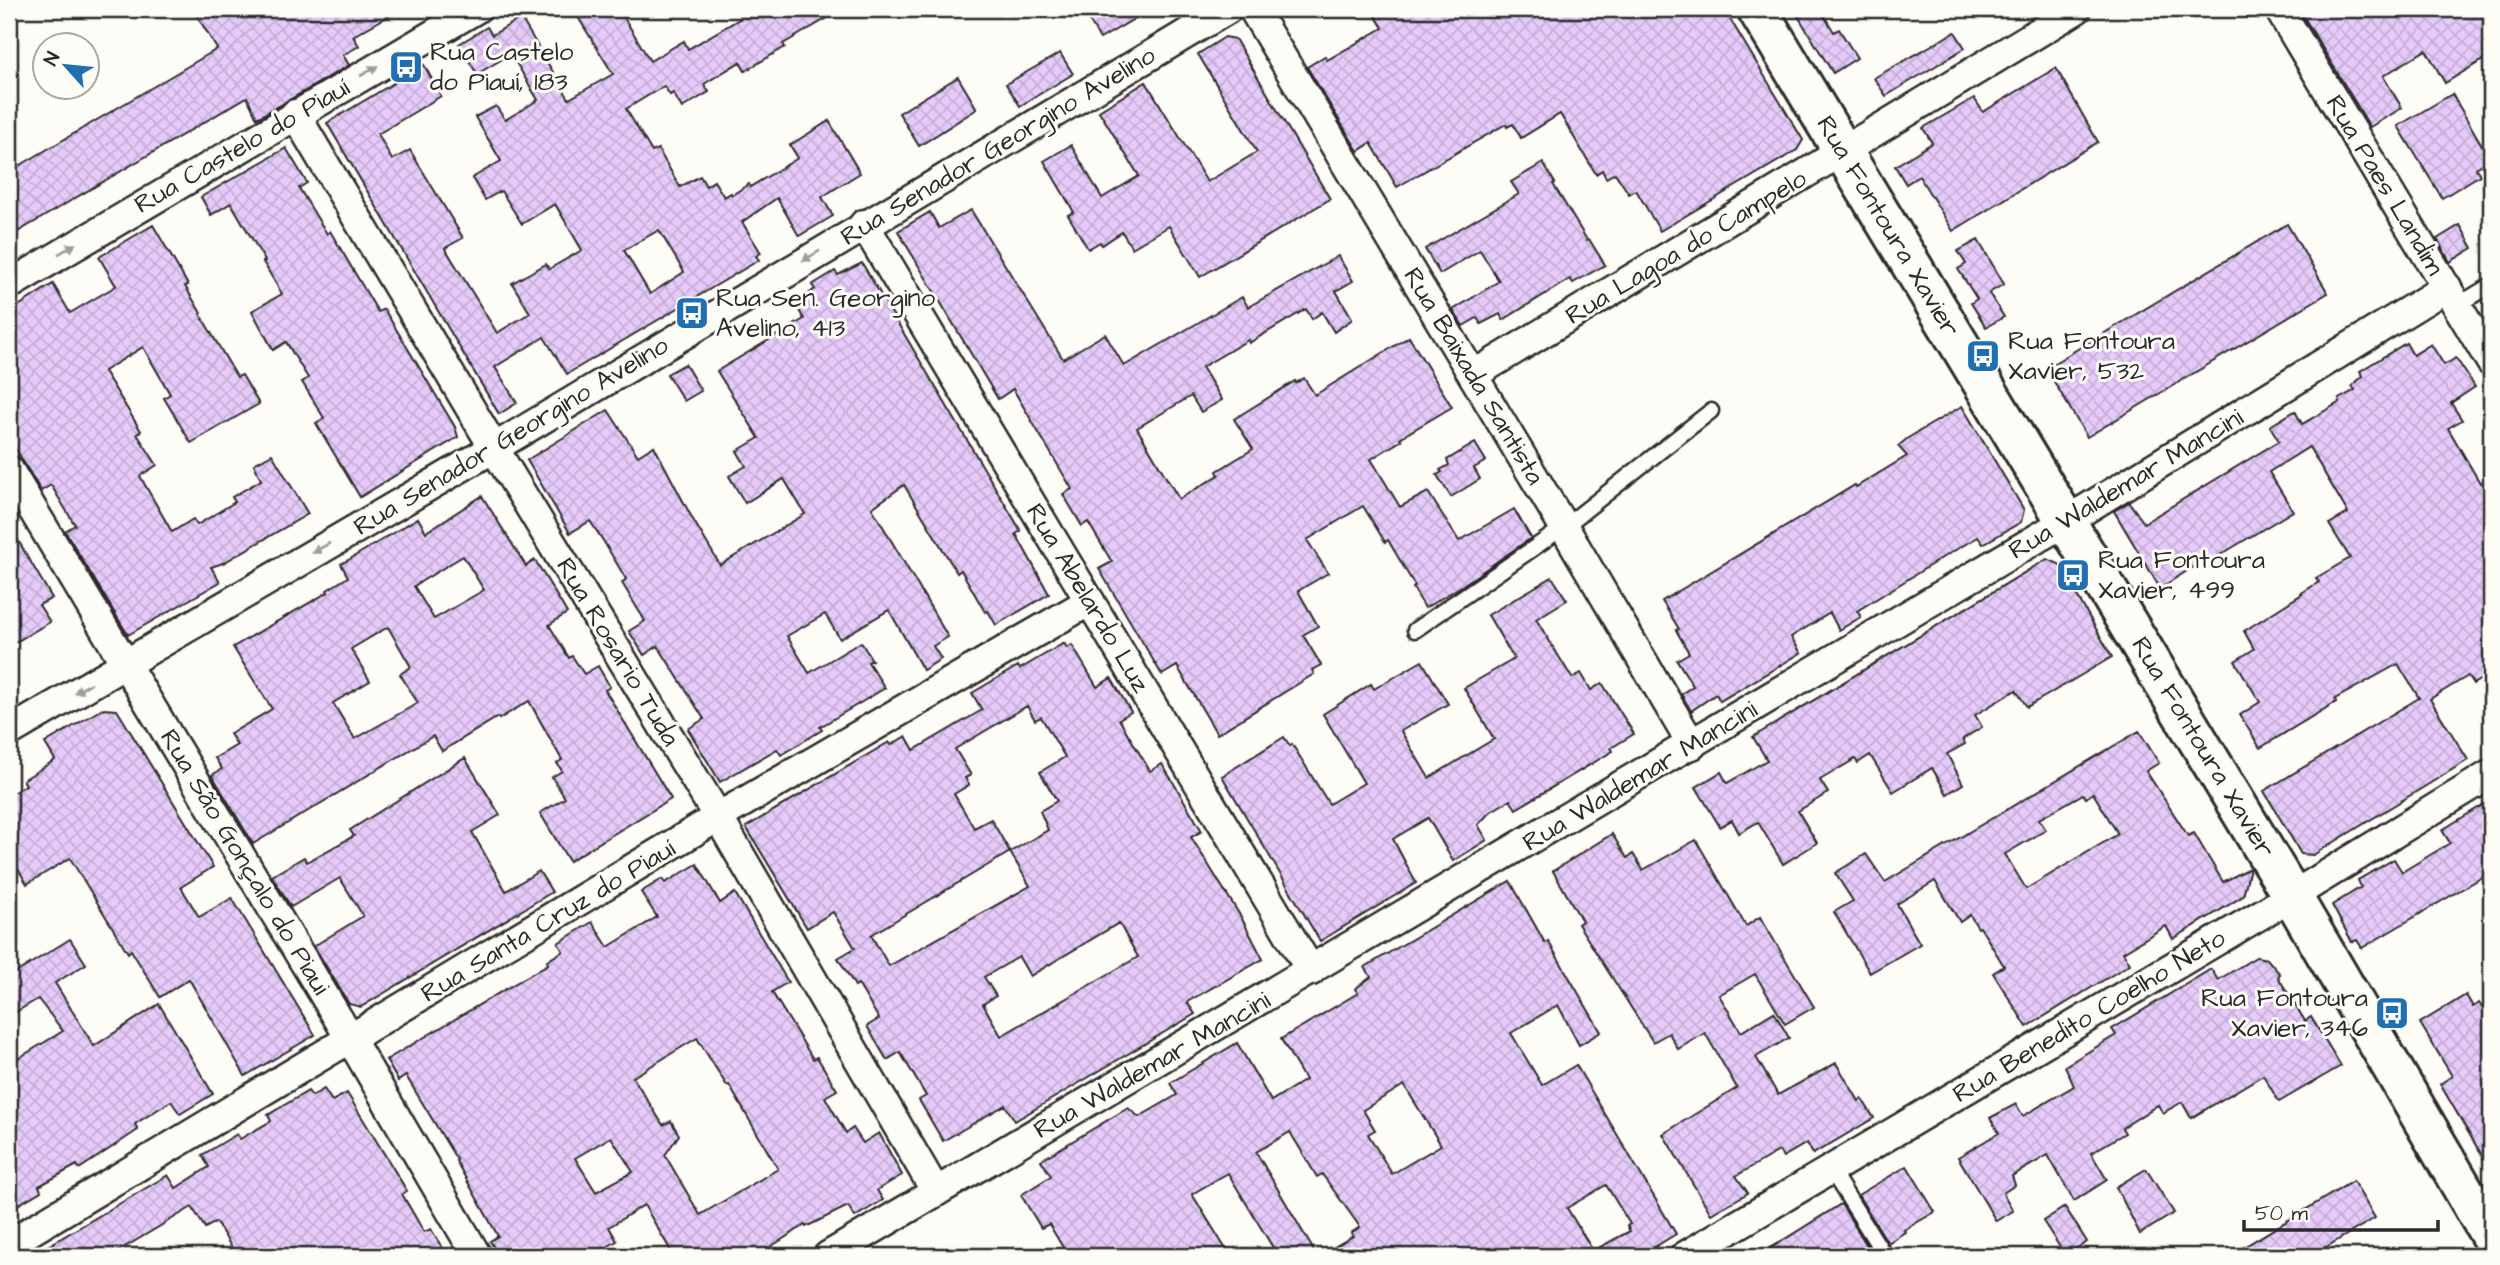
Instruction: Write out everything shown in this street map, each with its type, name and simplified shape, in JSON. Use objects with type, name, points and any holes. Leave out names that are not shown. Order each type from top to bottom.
[{"type":"main road","name":"Rua Fontoura Xavier","points":[[1757,9],[2068,520],[2491,1237]]},
{"type":"street","name":"Rua Castelo do Piauí","points":[[9,285],[476,9]]},
{"type":"street","name":"Rua Senador Georgino Avelino","points":[[9,732],[494,448],[1228,9]]},
{"type":"street","name":"Rua Baixada Santista","points":[[1253,9],[1692,745]]},
{"type":"street","name":"Rua Lagoa do Campelo","points":[[1473,375],[2077,9]]},
{"type":"street","name":"Rua Paes Landim","points":[[2279,9],[2491,362]]},
{"type":"street","name":"Rua Rosario Tuda","points":[[295,114],[718,817],[936,1192]]},
{"type":"street","name":"Rua Abelardo Luz","points":[[864,225],[1311,971]]},
{"type":"street","name":"Rua Waldemar Mancini","points":[[828,1256],[2068,520],[2453,296]]},
{"type":"street","name":"Rua São Gonçalo do Piaui","points":[[9,470],[126,662],[477,1256]]},
{"type":"street","name":"Rua Santa Cruz do Piauí","points":[[9,1244],[718,817],[1090,601]]},
{"type":"street","name":"Rua Benedito Coelho Neto","points":[[1685,1256],[2292,896],[2491,774]]},
{"type":"lane","points":[[2453,296],[2491,285]]},
{"type":"lane","points":[[1415,630],[1564,527],[1711,411]]},
{"type":"lane","points":[[1831,1170],[1885,1256]]},
{"type":"building","points":[[193,9],[401,9],[353,36],[359,46],[343,55],[349,65],[279,106],[257,118],[247,97],[9,237],[9,172],[217,49]]},
{"type":"building","points":[[573,9],[619,9],[650,61],[684,41],[688,49],[741,18],[735,9],[843,9],[783,44],[785,47],[745,71],[740,62],[704,84],[709,92],[682,108],[673,93],[670,95],[664,86],[626,109],[652,152],[658,149],[680,187],[700,176],[706,186],[714,181],[724,197],[731,193],[732,195],[798,158],[790,145],[829,121],[860,173],[822,197],[833,216],[799,236],[777,198],[742,222],[761,253],[756,256],[759,260],[567,374],[544,337],[495,367],[517,403],[499,414],[327,123],[424,65],[441,96],[378,134],[392,160],[410,150],[463,238],[445,248],[497,333],[530,313],[512,283],[546,264],[549,269],[582,250],[555,204],[522,224],[501,191],[485,200],[472,178],[501,161],[475,117],[496,106],[505,120],[538,100],[511,54],[477,74],[459,44],[487,27],[492,35],[521,18],[569,99],[613,74]],"holes":[[[659,230],[684,272],[650,294],[624,250]]]},
{"type":"building","points":[[1082,9],[1151,9],[1100,39]]},
{"type":"building","points":[[1371,9],[1724,9],[1803,140],[1797,150],[1660,231],[1636,190],[1629,194],[1615,173],[1606,178],[1602,170],[1596,174],[1560,114],[1521,138],[1513,124],[1507,127],[1506,124],[1397,187],[1371,143],[1358,151],[1307,67],[1325,56],[1327,60],[1383,28]]},
{"type":"building","points":[[1820,9],[1834,32],[1839,29],[1857,58],[1833,73],[1798,16]]},
{"type":"building","points":[[2299,9],[2491,9],[2491,55],[2445,83],[2426,50],[2383,76],[2402,108],[2370,127]]},
{"type":"building","points":[[1955,32],[1965,48],[1886,96],[1874,78]]},
{"type":"building","points":[[1225,37],[1235,39],[1330,199],[1200,277],[1169,226],[1132,248],[1122,232],[1102,245],[1100,242],[1088,249],[1068,215],[1074,212],[1044,161],[1071,145],[1102,198],[1139,176],[1099,111],[1146,82],[1207,182],[1257,152],[1198,54]]},
{"type":"building","points":[[1060,53],[1073,74],[1020,106],[1006,84]]},
{"type":"building","points":[[2056,68],[2098,142],[1953,231],[1919,176],[1906,184],[1895,166],[1932,143],[1923,128],[1974,98],[1983,112]]},
{"type":"building","points":[[958,77],[977,109],[919,146],[899,113]]},
{"type":"building","points":[[2452,94],[2490,159],[2476,168],[2480,175],[2442,198],[2398,126]]},
{"type":"building","points":[[286,148],[307,183],[299,188],[327,234],[330,231],[378,312],[384,309],[455,427],[458,437],[360,497],[316,423],[324,418],[302,382],[308,378],[286,342],[273,350],[252,311],[282,294],[263,262],[265,261],[231,203],[211,215],[201,197]]},
{"type":"building","points":[[1543,163],[1587,240],[1589,239],[1605,265],[1573,283],[1570,279],[1503,320],[1500,314],[1481,324],[1477,318],[1463,326],[1453,310],[1499,281],[1480,250],[1440,274],[1425,249],[1519,194],[1511,182]]},
{"type":"building","points":[[971,210],[1063,359],[1105,334],[1124,366],[1242,297],[1248,307],[1338,256],[1353,281],[1336,291],[1351,320],[1334,332],[1322,312],[1312,319],[1306,309],[1202,367],[1222,400],[1201,412],[1191,396],[1137,428],[1179,499],[1219,475],[1217,471],[1253,449],[1234,419],[1304,378],[1315,395],[1409,337],[1452,407],[1371,459],[1400,507],[1428,492],[1459,541],[1514,509],[1531,538],[1425,608],[1388,540],[1385,542],[1363,506],[1307,540],[1328,573],[1298,591],[1318,626],[1303,635],[1321,665],[1312,670],[1314,674],[1217,734],[1177,666],[1162,675],[1099,569],[1112,562],[1088,522],[1082,526],[1063,494],[1072,489],[1013,389],[998,399],[898,231],[930,212],[939,228]]},
{"type":"building","points":[[2287,224],[2328,293],[2087,437],[2046,368]]},
{"type":"building","points":[[153,225],[237,377],[242,375],[259,404],[191,443],[164,398],[170,394],[143,347],[104,371],[141,431],[137,434],[157,465],[140,476],[172,532],[193,519],[197,525],[235,502],[232,497],[261,480],[254,464],[272,454],[308,514],[223,563],[211,567],[220,582],[128,635],[65,531],[75,525],[51,485],[41,491],[9,438],[9,312],[53,284],[70,313],[116,286],[99,257]]},
{"type":"building","points":[[2460,225],[2473,248],[2450,262],[2437,239]]},
{"type":"building","points":[[1978,240],[2004,284],[1989,293],[2004,317],[1986,327],[1971,303],[1977,299],[1958,269],[1966,264],[1958,251]]},
{"type":"building","points":[[862,263],[1021,531],[1016,534],[1049,594],[996,625],[988,611],[985,612],[961,570],[957,573],[904,485],[872,508],[948,637],[933,646],[941,659],[923,670],[889,610],[840,639],[825,614],[787,636],[809,673],[861,642],[872,660],[868,662],[885,688],[820,727],[822,730],[781,755],[777,749],[720,782],[688,729],[704,719],[658,646],[644,655],[629,631],[645,621],[622,583],[626,579],[604,542],[590,521],[570,533],[527,460],[608,410],[638,456],[654,446],[720,565],[805,514],[784,479],[745,503],[729,476],[746,466],[737,451],[759,438],[717,371],[804,319],[795,304],[815,289],[812,285],[835,271],[838,275]]},
{"type":"building","points":[[2406,343],[2413,355],[2431,344],[2444,365],[2456,358],[2475,387],[2451,403],[2462,420],[2448,428],[2480,483],[2491,477],[2491,673],[2473,684],[2468,676],[2430,699],[2468,760],[2313,855],[2301,854],[2264,791],[2419,698],[2398,664],[2335,699],[2336,702],[2260,748],[2240,715],[2260,702],[2235,661],[2254,649],[2244,631],[2319,582],[2316,578],[2350,558],[2329,524],[2348,513],[2309,447],[2269,472],[2293,511],[2160,588],[2114,511],[2129,502],[2144,523],[2279,441],[2270,426],[2295,411],[2302,424],[2340,402],[2339,399],[2355,390],[2352,386],[2363,376],[2360,371]]},
{"type":"building","points":[[685,364],[701,391],[684,401],[667,374]]},
{"type":"building","points":[[1962,406],[2024,510],[2021,522],[1983,544],[1978,537],[1945,556],[1857,611],[1861,617],[1839,630],[1830,613],[1791,637],[1801,653],[1720,701],[1716,694],[1691,711],[1681,694],[1693,686],[1677,660],[1689,653],[1676,630],[1679,629],[1662,601],[1907,456],[1898,446]]},
{"type":"building","points":[[1475,443],[1486,461],[1474,468],[1480,479],[1451,497],[1437,475],[1449,465],[1447,460]]},
{"type":"building","points":[[482,496],[526,566],[535,560],[567,613],[549,625],[569,658],[572,656],[584,674],[598,666],[610,687],[605,690],[671,799],[569,861],[540,813],[565,798],[552,777],[562,771],[557,763],[562,760],[529,701],[442,751],[433,736],[253,844],[212,775],[222,769],[215,758],[237,745],[230,734],[272,709],[233,647],[328,592],[327,590],[348,577],[341,564],[418,518],[426,532]],"holes":[[[463,556],[484,590],[434,619],[414,586]],[[388,627],[411,667],[400,674],[418,703],[355,739],[333,703],[370,681],[351,649]]]},
{"type":"building","points":[[9,525],[52,598],[39,605],[50,622],[9,646]]},
{"type":"building","points":[[2047,559],[2059,564],[2112,657],[2027,707],[2016,690],[1975,715],[1982,727],[1963,739],[1965,744],[1947,754],[1963,784],[1947,794],[1932,768],[1893,792],[1870,755],[1858,763],[1855,759],[1820,780],[1828,793],[1798,811],[1817,843],[1783,864],[1758,822],[1739,833],[1732,820],[1720,827],[1696,787],[1721,772],[1727,783],[1767,760],[1753,737]]},
{"type":"building","points":[[1552,577],[1567,600],[1536,619],[1572,678],[1581,673],[1591,690],[1602,683],[1634,734],[1611,748],[1613,751],[1516,809],[1510,800],[1490,812],[1478,825],[1487,840],[1453,861],[1428,818],[1393,839],[1416,883],[1320,941],[1222,776],[1284,737],[1290,746],[1292,744],[1329,804],[1364,783],[1323,714],[1371,684],[1374,689],[1422,661],[1448,704],[1401,731],[1429,778],[1494,739],[1464,688],[1514,659],[1488,615]]},
{"type":"building","points":[[1064,643],[1067,648],[1072,645],[1097,687],[1111,678],[1131,712],[1119,719],[1150,771],[1162,764],[1173,782],[1202,831],[1191,837],[1241,917],[1263,959],[1187,1002],[1195,1014],[1015,1121],[1005,1105],[943,1141],[919,1100],[926,1096],[900,1052],[887,1060],[867,1026],[879,1019],[838,958],[855,948],[833,912],[807,928],[746,827],[889,742],[891,745],[906,736],[914,750],[982,710],[972,693],[1018,666],[1020,669]],"holes":[[[1027,706],[1035,720],[1041,717],[1065,757],[1040,772],[1057,801],[1040,811],[1048,830],[1010,852],[991,819],[974,828],[954,794],[969,785],[965,778],[971,775],[955,749]],[[1010,852],[1030,886],[889,966],[871,935]],[[1119,923],[1138,957],[1001,1036],[983,1004],[996,996],[984,977],[1019,957],[1030,976]]]},
{"type":"building","points":[[102,709],[117,710],[213,867],[181,887],[199,917],[232,898],[315,1035],[245,1076],[189,979],[160,997],[131,950],[128,953],[70,858],[27,884],[9,854],[9,795],[26,785],[23,780],[55,760],[45,743]]},
{"type":"building","points":[[2139,731],[2159,763],[2146,771],[2188,836],[2194,833],[2223,882],[2250,868],[2243,896],[2173,939],[2166,926],[2123,952],[2130,964],[2027,1027],[1993,973],[2004,966],[1980,927],[1978,928],[1970,915],[1960,922],[1935,881],[1897,904],[1920,944],[1870,973],[1834,912],[1853,901],[1835,873],[1866,854],[1885,882]],"holes":[[[2093,793],[2118,834],[2026,889],[2005,854],[2046,830],[2039,819],[2083,794],[2086,798]]]},
{"type":"building","points":[[465,758],[500,815],[472,832],[506,891],[539,871],[552,892],[361,1007],[349,1004],[314,946],[363,916],[340,878],[291,907],[272,876],[304,857],[307,862],[354,836],[350,830]]},
{"type":"building","points":[[2491,800],[2491,872],[2362,948],[2357,940],[2352,942],[2332,905],[2361,887],[2358,880],[2394,859],[2402,872],[2450,843],[2442,830]]},
{"type":"building","points":[[1612,834],[1627,858],[1633,854],[1643,870],[1696,840],[1746,926],[1760,917],[1814,1007],[1785,1024],[1755,974],[1719,995],[1741,1032],[1774,1012],[1789,1038],[1756,1057],[1778,1095],[1836,1063],[1859,1101],[1862,1099],[1874,1118],[1813,1154],[1807,1143],[1783,1157],[1779,1151],[1736,1176],[1748,1193],[1711,1214],[1663,1134],[1737,1088],[1705,1033],[1678,1049],[1669,1033],[1653,1042],[1578,924],[1582,921],[1553,871]]},
{"type":"building","points":[[697,864],[720,903],[735,893],[788,982],[772,992],[813,1059],[817,1057],[837,1090],[825,1097],[846,1133],[853,1128],[863,1143],[879,1133],[902,1175],[877,1190],[883,1200],[855,1217],[848,1206],[806,1227],[805,1225],[767,1249],[771,1256],[674,1256],[644,1205],[609,1227],[617,1241],[591,1256],[499,1256],[490,1241],[498,1236],[457,1160],[406,1076],[398,1081],[386,1060],[548,964],[547,961],[563,951],[558,943],[592,922],[608,947],[657,917],[641,892],[662,879],[665,883]],"holes":[[[697,1038],[727,1086],[729,1085],[778,1169],[700,1215],[665,1155],[679,1135],[671,1121],[663,1125],[633,1077]],[[611,1137],[633,1172],[596,1192],[575,1158]]]},
{"type":"building","points":[[1510,881],[1601,1032],[1579,1045],[1558,1005],[1511,1033],[1542,1085],[1576,1065],[1676,1234],[1640,1256],[1319,1256],[1353,1236],[1351,1233],[1360,1227],[1322,1174],[1317,1177],[1290,1132],[1256,1152],[1317,1256],[1278,1256],[1228,1173],[1192,1194],[1230,1256],[1068,1256],[1049,1224],[1041,1228],[1021,1195],[1051,1176],[1041,1160],[1128,1108],[1139,1117],[1177,1095],[1170,1083],[1237,1043],[1271,1101],[1305,1080],[1281,1039],[1358,993],[1355,989],[1371,977],[1365,967]],"holes":[[[1404,1085],[1441,1145],[1392,1174],[1368,1134],[1375,1130],[1363,1110]],[[1606,1185],[1630,1224],[1627,1226],[1630,1231],[1593,1251],[1567,1208]]]},
{"type":"building","points":[[70,939],[86,964],[55,983],[94,1046],[159,1004],[213,1094],[180,1114],[171,1101],[135,1124],[138,1130],[79,1169],[77,1165],[39,1186],[41,1191],[9,1210],[9,1064],[63,1031],[38,999],[9,1016],[9,977]]},
{"type":"building","points":[[2256,957],[2267,959],[2280,974],[2278,977],[2305,1021],[2311,1017],[2341,1066],[2279,1102],[2263,1075],[2191,1118],[2182,1102],[2163,1113],[2158,1105],[2122,1128],[2125,1133],[2091,1153],[2107,1180],[2074,1201],[2048,1155],[2012,1176],[2015,1185],[2003,1193],[2013,1211],[1996,1221],[1958,1157],[1999,1133],[1990,1118],[2016,1104],[2023,1116],[2074,1086],[2065,1066],[2116,1035],[2112,1029],[2211,969],[2218,980]]},
{"type":"building","points":[[2466,995],[2473,1007],[2479,1003],[2482,1007],[2491,1001],[2491,1171],[2440,1084],[2452,1076],[2420,1023]]},
{"type":"building","points":[[324,1089],[332,1101],[347,1093],[407,1191],[402,1194],[424,1232],[431,1229],[447,1256],[237,1256],[216,1222],[205,1228],[192,1207],[110,1256],[31,1256],[168,1175],[176,1188],[209,1167],[202,1155],[237,1134],[240,1139],[271,1121],[268,1115],[308,1091],[312,1096]]},
{"type":"building","points":[[1907,1166],[1935,1212],[1888,1243],[1858,1195]]},
{"type":"building","points":[[2146,1169],[2174,1213],[2140,1234],[2116,1187]]},
{"type":"building","points":[[2353,1181],[2375,1218],[2311,1256],[2229,1256]]},
{"type":"building","points":[[1841,1204],[1871,1252],[1865,1256],[1758,1256]]},
{"type":"building","points":[[2065,1207],[2087,1242],[2065,1255],[2043,1221]]},
{"type":"place","name":"Rua Castelo do Piauí, 183","points":[[406,67]]},
{"type":"place","name":"Rua Sen. Georgino Avelino, 413","points":[[692,313]]},
{"type":"place","name":"Rua Fontoura Xavier, 532","points":[[1983,356]]},
{"type":"place","name":"Rua Fontoura Xavier, 499","points":[[2073,575]]},
{"type":"place","name":"Rua Fontoura Xavier, 346","points":[[2392,1013]]}]
